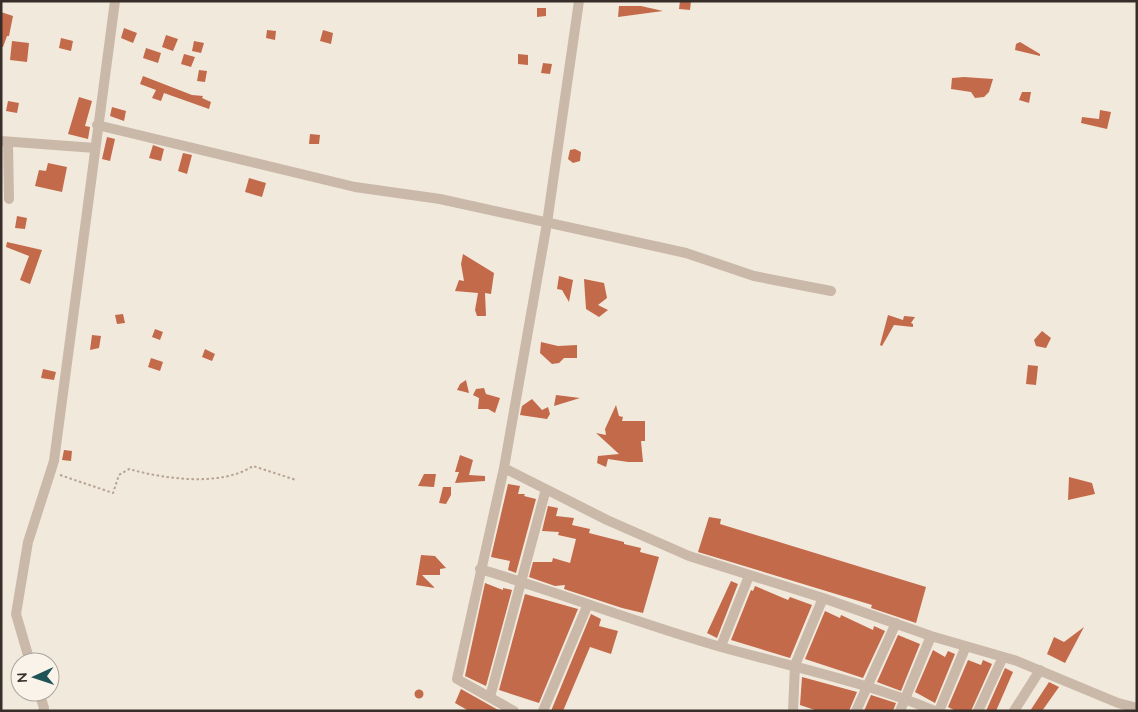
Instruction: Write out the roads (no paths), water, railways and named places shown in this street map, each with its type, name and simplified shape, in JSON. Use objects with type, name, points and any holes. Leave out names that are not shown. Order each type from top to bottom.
[{"type":"street","points":[[27,652],[16,614],[28,542],[54,461],[87,230],[97,125],[115,1]]},
{"type":"street","points":[[514,711],[457,679],[504,468],[547,224],[579,1]]},
{"type":"street","points":[[97,125],[355,187],[440,199],[686,253],[754,276],[831,291]]},
{"type":"street","points":[[9,199],[4,142],[95,148]]},
{"type":"street","points":[[504,468],[666,547],[749,576],[823,598],[931,636],[1002,657],[1040,670],[1118,703],[1137,708]]},
{"type":"street","points":[[490,697],[546,489]]},
{"type":"street","points":[[480,569],[721,646],[795,664],[868,686],[906,698],[937,711],[966,646]]},
{"type":"street","points":[[721,646],[749,576]]},
{"type":"street","points":[[793,711],[795,664],[823,598]]},
{"type":"street","points":[[543,711],[588,604]]},
{"type":"street","points":[[856,711],[896,623]]},
{"type":"street","points":[[900,711],[931,636]]},
{"type":"street","points":[[978,711],[1002,657]]},
{"type":"street","points":[[1014,711],[1040,670]]}]
